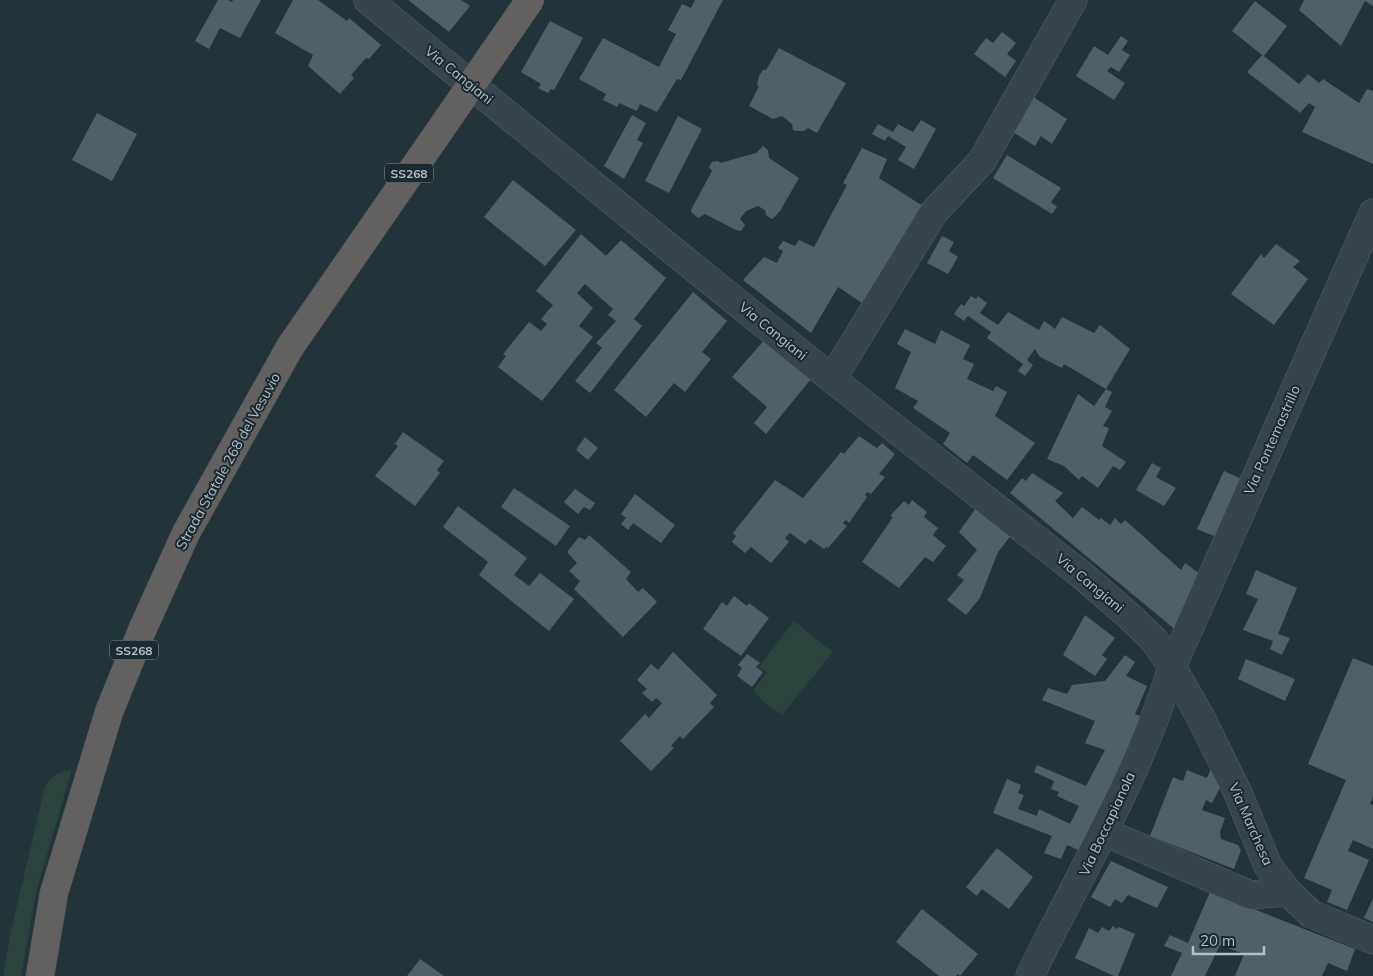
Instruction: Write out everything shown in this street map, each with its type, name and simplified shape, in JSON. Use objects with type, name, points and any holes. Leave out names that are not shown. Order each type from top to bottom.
[{"type":"highway","name":"Strada Statale 268 del Vesuvio","points":[[40,976],[54,893],[109,712],[143,628],[186,533],[290,348],[530,0]]},
{"type":"street","name":"Via Cangiani","points":[[368,0],[832,379],[1083,576],[1154,640],[1172,666]]},
{"type":"street","points":[[832,379],[934,212],[982,161],[1073,0]]},
{"type":"street","name":"Via Pontemastrillo","points":[[1172,666],[1373,214]]},
{"type":"street","name":"Via Boccapianola","points":[[1030,976],[1127,784],[1163,696],[1172,666]]},
{"type":"street","name":"Via Marchesa","points":[[1172,666],[1200,716],[1238,793],[1268,866],[1288,892],[1311,914],[1373,940]]},
{"type":"street","points":[[1104,832],[1251,895],[1288,892]]},
{"type":"green space","points":[[794,621],[833,652],[782,715],[765,703],[753,690],[767,672],[759,667]]},
{"type":"green space","points":[[72,769],[36,892],[21,976],[3,976],[10,935],[45,786],[56,774]]},
{"type":"building","points":[[218,0],[232,2],[233,0],[261,0],[240,38],[220,28],[209,49],[195,41]]},
{"type":"building","points":[[293,0],[318,0],[347,21],[349,18],[381,45],[351,75],[354,78],[340,94],[308,66],[313,55],[275,33]]},
{"type":"building","points":[[408,0],[461,0],[470,6],[449,32]]},
{"type":"building","points":[[695,0],[723,0],[681,80],[677,79],[657,112],[640,104],[637,111],[619,103],[617,107],[603,100],[606,94],[579,79],[603,38],[659,67],[676,34],[668,30],[682,4],[691,8]]},
{"type":"building","points":[[1304,0],[1373,0],[1373,6],[1365,1],[1341,46],[1299,10]]},
{"type":"building","points":[[1255,1],[1287,26],[1264,56],[1299,84],[1308,74],[1319,83],[1323,79],[1359,103],[1367,89],[1373,91],[1373,164],[1302,132],[1315,107],[1309,103],[1300,113],[1247,72],[1262,55],[1232,31]]},
{"type":"building","points":[[550,21],[583,38],[554,90],[551,89],[548,93],[538,88],[541,84],[521,72]]},
{"type":"building","points":[[1002,32],[1016,43],[1007,54],[1016,61],[1005,77],[974,54],[986,38],[993,43]]},
{"type":"building","points":[[1121,36],[1128,41],[1122,50],[1130,55],[1119,72],[1111,67],[1107,71],[1125,83],[1114,100],[1076,76],[1094,46],[1108,55]]},
{"type":"building","points":[[779,48],[846,83],[817,133],[808,128],[804,131],[793,130],[792,124],[782,116],[773,119],[749,106],[759,86],[757,85],[759,76],[763,70],[766,70]]},
{"type":"building","points":[[1030,95],[1067,119],[1052,144],[1041,136],[1035,146],[1008,129]]},
{"type":"building","points":[[97,113],[137,134],[112,181],[72,160]]},
{"type":"building","points":[[632,115],[646,123],[637,140],[643,143],[624,179],[604,166]]},
{"type":"building","points":[[678,116],[702,129],[669,193],[645,181]]},
{"type":"building","points":[[921,120],[936,129],[914,169],[898,160],[906,147],[888,136],[885,141],[872,134],[878,124],[893,132],[898,124],[913,132]]},
{"type":"building","points":[[763,146],[768,150],[769,158],[799,178],[780,211],[773,219],[766,215],[765,210],[758,206],[746,211],[740,219],[745,225],[741,231],[705,214],[698,218],[691,212],[712,171],[709,167],[712,162],[718,161],[720,163],[756,153]]},
{"type":"building","points":[[862,148],[887,159],[879,178],[926,208],[868,307],[838,287],[811,333],[743,280],[764,257],[777,263],[783,251],[778,248],[783,241],[795,246],[799,240],[814,247],[847,185],[843,183]]},
{"type":"building","points":[[1007,155],[1061,188],[1051,202],[1057,207],[1052,214],[993,178]]},
{"type":"building","points":[[513,180],[576,230],[545,266],[484,217]]},
{"type":"building","points":[[581,234],[606,256],[621,240],[666,278],[634,319],[642,326],[590,393],[575,381],[602,348],[596,343],[616,321],[608,315],[613,309],[585,284],[577,293],[593,308],[579,326],[593,337],[542,401],[498,367],[506,356],[503,354],[529,322],[541,331],[547,324],[541,319],[553,305],[536,291]]},
{"type":"building","points":[[942,236],[954,242],[949,251],[958,257],[948,274],[927,263]]},
{"type":"building","points":[[1276,244],[1300,261],[1293,267],[1308,279],[1274,325],[1231,294],[1261,254],[1264,258]]},
{"type":"building","points":[[693,292],[727,321],[702,352],[711,359],[685,392],[674,383],[646,417],[614,390]]},
{"type":"building","points":[[971,296],[976,299],[978,296],[987,303],[980,313],[998,325],[1008,312],[1039,330],[1044,321],[1055,329],[1062,317],[1094,333],[1100,325],[1130,349],[1106,389],[1064,364],[1062,368],[1040,357],[1035,349],[1027,360],[1033,365],[1025,376],[1018,371],[1023,364],[987,338],[991,332],[968,316],[964,321],[954,314],[961,304],[964,306]]},
{"type":"building","points":[[905,329],[935,344],[941,330],[970,345],[963,359],[974,364],[967,379],[993,391],[996,386],[1007,392],[995,416],[1035,443],[1007,480],[973,455],[967,463],[943,444],[950,433],[913,408],[918,401],[895,388],[911,352],[897,344]]},
{"type":"building","points":[[765,339],[811,379],[766,434],[754,423],[767,407],[732,377]]},
{"type":"building","points":[[1106,389],[1112,392],[1105,407],[1112,411],[1103,426],[1109,428],[1102,446],[1126,462],[1120,470],[1113,466],[1098,488],[1082,476],[1079,480],[1064,466],[1047,459],[1078,394],[1094,406]]},
{"type":"building","points":[[403,432],[444,461],[437,470],[440,473],[415,506],[375,476],[398,446],[395,444]]},
{"type":"building","points":[[859,436],[877,448],[882,443],[895,454],[879,474],[885,477],[871,494],[867,492],[865,495],[867,497],[849,523],[846,520],[843,523],[847,526],[828,548],[824,549],[810,539],[805,544],[790,533],[785,538],[789,542],[771,563],[751,547],[745,553],[732,542],[736,536],[733,533],[775,480],[803,498],[841,452],[844,454]]},
{"type":"building","points":[[585,437],[598,448],[588,460],[576,450]]},
{"type":"building","points":[[1152,463],[1161,468],[1156,477],[1176,488],[1164,506],[1136,490]]},
{"type":"building","points":[[1224,471],[1248,482],[1221,539],[1197,529]]},
{"type":"building","points":[[1032,473],[1063,493],[1055,501],[1073,518],[1082,507],[1099,520],[1101,518],[1110,525],[1115,518],[1121,524],[1125,520],[1181,570],[1185,563],[1203,576],[1177,631],[1010,493],[1022,478],[1026,481]]},
{"type":"building","points":[[514,488],[570,526],[556,546],[501,507]]},
{"type":"building","points":[[575,489],[595,503],[590,510],[584,507],[578,514],[564,502]]},
{"type":"building","points":[[635,494],[675,525],[661,543],[633,523],[628,530],[621,524],[626,518],[621,514]]},
{"type":"building","points":[[912,500],[927,512],[924,517],[938,528],[933,535],[946,546],[933,562],[925,557],[899,588],[862,562],[893,517],[890,516],[904,501],[909,505]]},
{"type":"building","points":[[458,506],[527,558],[514,575],[529,586],[540,573],[574,599],[549,631],[479,575],[488,562],[443,527]]},
{"type":"building","points":[[976,508],[1012,534],[998,552],[980,598],[966,615],[947,600],[964,580],[957,575],[977,550],[959,532]]},
{"type":"building","points":[[589,535],[631,572],[626,579],[638,592],[643,588],[657,602],[623,637],[574,589],[580,581],[569,571],[577,563],[567,552],[579,537],[585,540]]},
{"type":"building","points":[[1256,570],[1297,588],[1278,634],[1290,638],[1282,655],[1270,649],[1273,641],[1243,630],[1258,599],[1246,594]]},
{"type":"building","points":[[734,596],[747,606],[749,603],[769,618],[741,656],[703,629],[722,602],[727,606]]},
{"type":"building","points":[[1085,615],[1115,638],[1102,655],[1107,659],[1095,676],[1063,655]]},
{"type":"building","points":[[673,652],[717,695],[710,703],[714,707],[683,739],[680,736],[671,746],[674,748],[651,771],[620,741],[645,714],[649,718],[662,703],[656,698],[652,702],[642,693],[647,689],[637,680],[651,664],[658,670]]},
{"type":"building","points":[[747,654],[760,663],[756,667],[763,672],[752,687],[737,676],[742,668],[738,665]]},
{"type":"building","points":[[1125,655],[1135,662],[1126,676],[1147,686],[1135,714],[1144,717],[1083,852],[1067,845],[1061,859],[1044,853],[1052,836],[993,813],[1007,779],[1021,785],[1018,793],[1024,795],[1018,809],[1037,816],[1039,809],[1070,824],[1079,806],[1057,796],[1059,792],[1051,789],[1054,781],[1034,772],[1037,765],[1086,786],[1105,750],[1085,743],[1095,721],[1042,700],[1048,688],[1067,694],[1072,685],[1105,681]]},
{"type":"building","points":[[1353,658],[1373,666],[1373,796],[1370,804],[1373,805],[1373,849],[1353,840],[1348,851],[1369,860],[1347,910],[1327,902],[1332,890],[1304,878],[1346,780],[1308,764]]},
{"type":"building","points":[[1246,659],[1295,679],[1285,701],[1238,679]]},
{"type":"building","points":[[1211,768],[1220,788],[1212,803],[1206,800],[1202,810],[1225,818],[1220,832],[1221,839],[1238,845],[1241,850],[1234,869],[1150,836],[1173,777],[1183,781],[1187,770],[1207,778]]},
{"type":"building","points":[[997,848],[1033,877],[1009,909],[982,889],[977,896],[966,887]]},
{"type":"building","points":[[1111,861],[1168,887],[1157,908],[1128,895],[1122,903],[1115,899],[1110,907],[1091,897]]},
{"type":"building","points":[[1210,892],[1355,949],[1347,971],[1328,963],[1322,976],[1235,976],[1244,954],[1220,945],[1205,976],[1171,976],[1182,953],[1164,946],[1170,935],[1188,943]]},
{"type":"building","points":[[1373,898],[1373,922],[1364,918]]},
{"type":"building","points":[[922,909],[978,954],[960,976],[958,974],[956,976],[939,976],[896,942]]},
{"type":"building","points":[[1113,926],[1135,934],[1118,976],[1114,976],[1075,958],[1089,928],[1098,933],[1102,927],[1109,931]]},
{"type":"building","points":[[420,959],[444,976],[407,976]]}]
